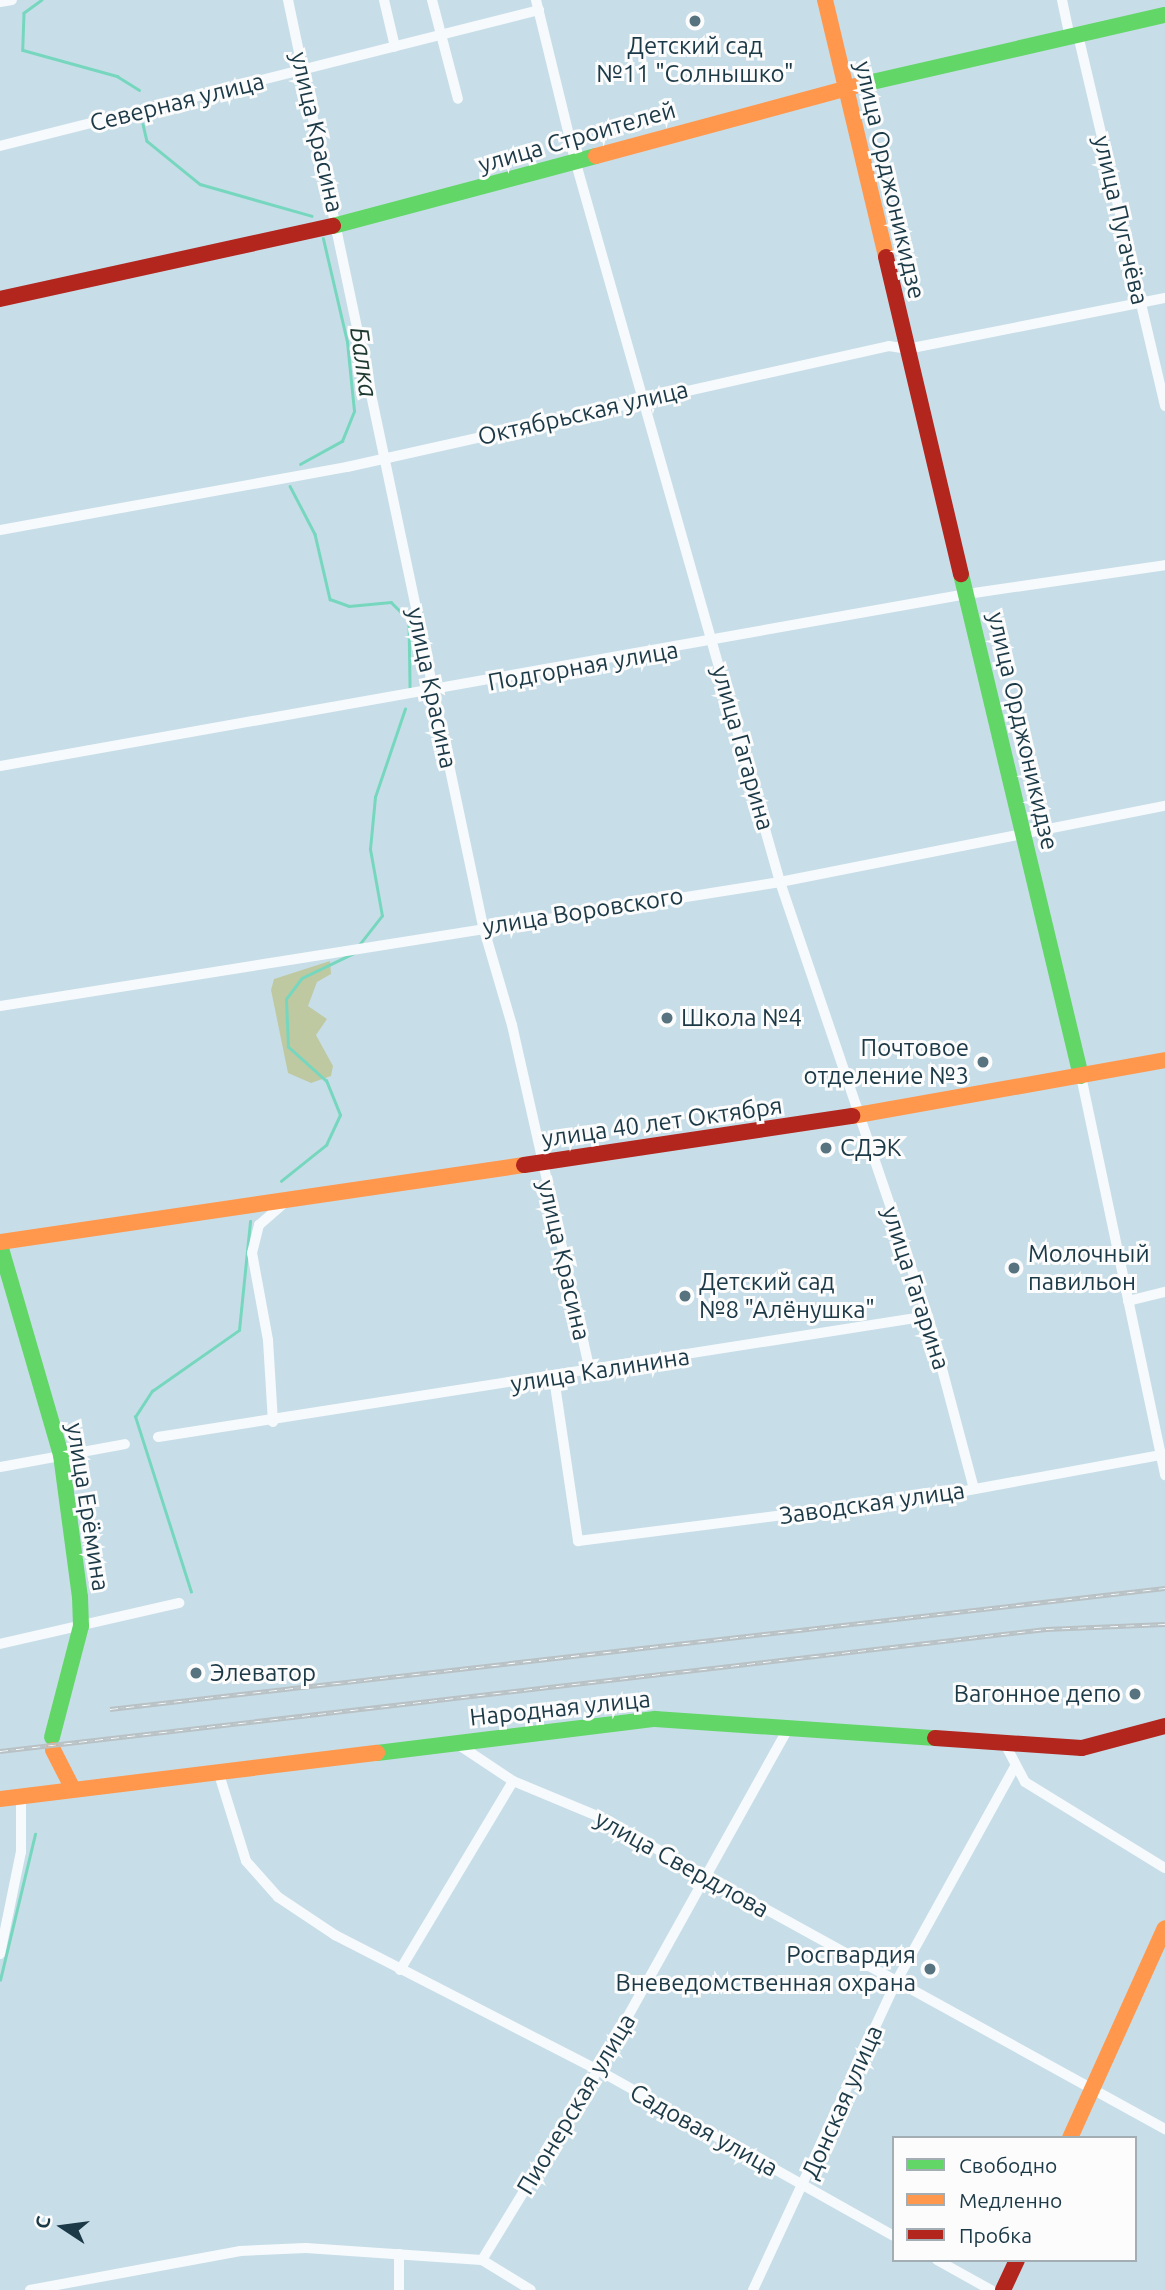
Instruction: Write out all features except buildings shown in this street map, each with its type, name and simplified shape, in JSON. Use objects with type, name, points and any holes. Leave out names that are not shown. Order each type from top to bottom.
[{"type":"street","points":[[0,2],[12,0]]},
{"type":"street","name":"улица Красина","points":[[288,0],[337,223],[382,459],[484,926],[590,1372]]},
{"type":"street","points":[[384,0],[395,47]]},
{"type":"street","points":[[432,0],[458,99]]},
{"type":"street","name":"улица Орджоникидзе","points":[[825,0],[1081,1076],[1163,1454],[1165,1475]]},
{"type":"street","name":"улица Пугачёва","points":[[1062,0],[1074,36],[1165,406]]},
{"type":"street","name":"Северная улица","points":[[0,146],[442,37],[537,5]]},
{"type":"street","name":"улица Гагарина","points":[[537,5],[575,160],[780,882],[928,1316],[974,1489]]},
{"type":"street","name":"улица Строителей","points":[[0,299],[337,223],[845,88],[1165,15]]},
{"type":"street","name":"Октябрьская улица","points":[[0,530],[382,459],[889,346],[906,349],[1165,298]]},
{"type":"street","name":"Подгорная улица","points":[[0,766],[433,692],[967,594],[1165,565]]},
{"type":"street","name":"улица Воровского","points":[[0,1006],[484,926],[780,882],[1024,837],[1165,806]]},
{"type":"street","name":"улица 40 лет Октября","points":[[0,1243],[858,1116],[1165,1060]]},
{"type":"street","points":[[273,1422],[253,1237],[267,1215],[288,1199]]},
{"type":"street","name":"улица Ерёмина","points":[[0,1243],[61,1455],[81,1626],[52,1744],[72,1789]]},
{"type":"street","points":[[1128,1301],[1165,1293]]},
{"type":"street","name":"улица Калинина","points":[[158,1437],[273,1422],[554,1378],[928,1316]]},
{"type":"street","name":"Заводская улица","points":[[554,1378],[578,1541],[974,1489],[1163,1454]]},
{"type":"street","points":[[0,1467],[125,1444]]},
{"type":"street","points":[[0,1644],[179,1603]]},
{"type":"street","name":"Народная улица","points":[[0,1799],[655,1719],[1005,1744],[1103,1748],[1165,1726]]},
{"type":"street","name":"Пионерская улица","points":[[482,2260],[598,2070],[708,1878],[789,1727]]},
{"type":"street","name":"улица Свердлова","points":[[456,1743],[513,1781],[576,1806],[1165,2129]]},
{"type":"street","points":[[1005,1744],[1014,1768],[1063,1808],[1165,1868]]},
{"type":"street","name":"Донская улица","points":[[753,2290],[804,2187],[896,1982],[1014,1768]]},
{"type":"street","name":"Садовая улица","points":[[218,1771],[246,1861],[278,1897],[400,1970],[598,2070],[892,2235]]},
{"type":"street","points":[[400,1970],[513,1781]]},
{"type":"street","points":[[0,1954],[21,1852],[21,1796]]},
{"type":"street","points":[[1071,2136],[1165,1928]]},
{"type":"street","points":[[30,2290],[240,2251],[399,2254],[482,2260],[531,2290]]},
{"type":"street","points":[[398,2290],[399,2254]]},
{"type":"street","points":[[941,2262],[991,2290]]},
{"type":"street","points":[[1003,2290],[1016,2262]]},
{"type":"green space","points":[[330,961],[331,974],[317,982],[308,1006],[327,1019],[316,1035],[333,1066],[331,1076],[311,1083],[288,1073],[271,990],[274,979]]},
{"type":"waterway","name":"Балка","points":[[42,0],[24,13],[23,50],[117,76],[139,90]]},
{"type":"waterway","name":"Балка","points":[[143,124],[147,141],[200,184],[312,216]]},
{"type":"waterway","name":"Балка","points":[[300,464],[342,441],[354,411],[347,342],[323,239]]},
{"type":"waterway","points":[[290,486],[315,534],[330,599],[349,606],[391,602],[409,620],[410,687]]},
{"type":"waterway","points":[[359,945],[382,916],[370,849],[375,797],[405,709]]},
{"type":"waterway","points":[[281,1181],[326,1145],[340,1115],[326,1081],[288,1047],[286,999],[302,978],[354,953]]},
{"type":"waterway","points":[[191,1592],[135,1417],[152,1391],[239,1330],[250,1222]]},
{"type":"waterway","points":[[0,1980],[35,1834]]},
{"type":"railway","points":[[110,1709],[1165,1588]]},
{"type":"railway","points":[[0,1751],[1046,1629],[1165,1624]]},
{"type":"traffic: fast","points":[[859,85],[1165,15]]},
{"type":"traffic: fast","points":[[333,226],[596,156]]},
{"type":"traffic: fast","points":[[961,574],[1081,1076]]},
{"type":"traffic: fast","points":[[0,1245],[61,1455],[80,1597],[81,1626],[52,1737]]},
{"type":"traffic: fast","points":[[377,1753],[655,1719],[935,1738]]},
{"type":"traffic: slow","points":[[825,0],[886,257]]},
{"type":"traffic: slow","points":[[596,156],[859,85]]},
{"type":"traffic: slow","points":[[852,1116],[1165,1060]]},
{"type":"traffic: slow","points":[[0,1242],[524,1165]]},
{"type":"traffic: slow","points":[[53,1750],[73,1789]]},
{"type":"traffic: slow","points":[[0,1799],[377,1753]]},
{"type":"traffic: slow","points":[[1071,2136],[1165,1928]]},
{"type":"traffic: jam","points":[[0,299],[333,226]]},
{"type":"traffic: jam","points":[[886,257],[961,574]]},
{"type":"traffic: jam","points":[[524,1165],[852,1116]]},
{"type":"traffic: jam","points":[[935,1738],[1082,1748],[1165,1726]]},
{"type":"traffic: jam","points":[[1003,2290],[1016,2262]]},
{"type":"place","name":"Детский сад №11 \"Солнышко\"","points":[[695,21]]},
{"type":"place","name":"Школа №4","points":[[667,1018]]},
{"type":"place","name":"Почтовое отделение №3","points":[[983,1062]]},
{"type":"place","name":"СДЭК","points":[[826,1148]]},
{"type":"place","name":"Молочный павильон","points":[[1014,1268]]},
{"type":"place","name":"Детский сад №8 \"Алёнушка\"","points":[[685,1296]]},
{"type":"place","name":"Элеватор","points":[[196,1673]]},
{"type":"place","name":"Вагонное депо","points":[[1135,1694]]},
{"type":"place","name":"Росгвардия Вневедомственная охрана","points":[[930,1969]]}]
